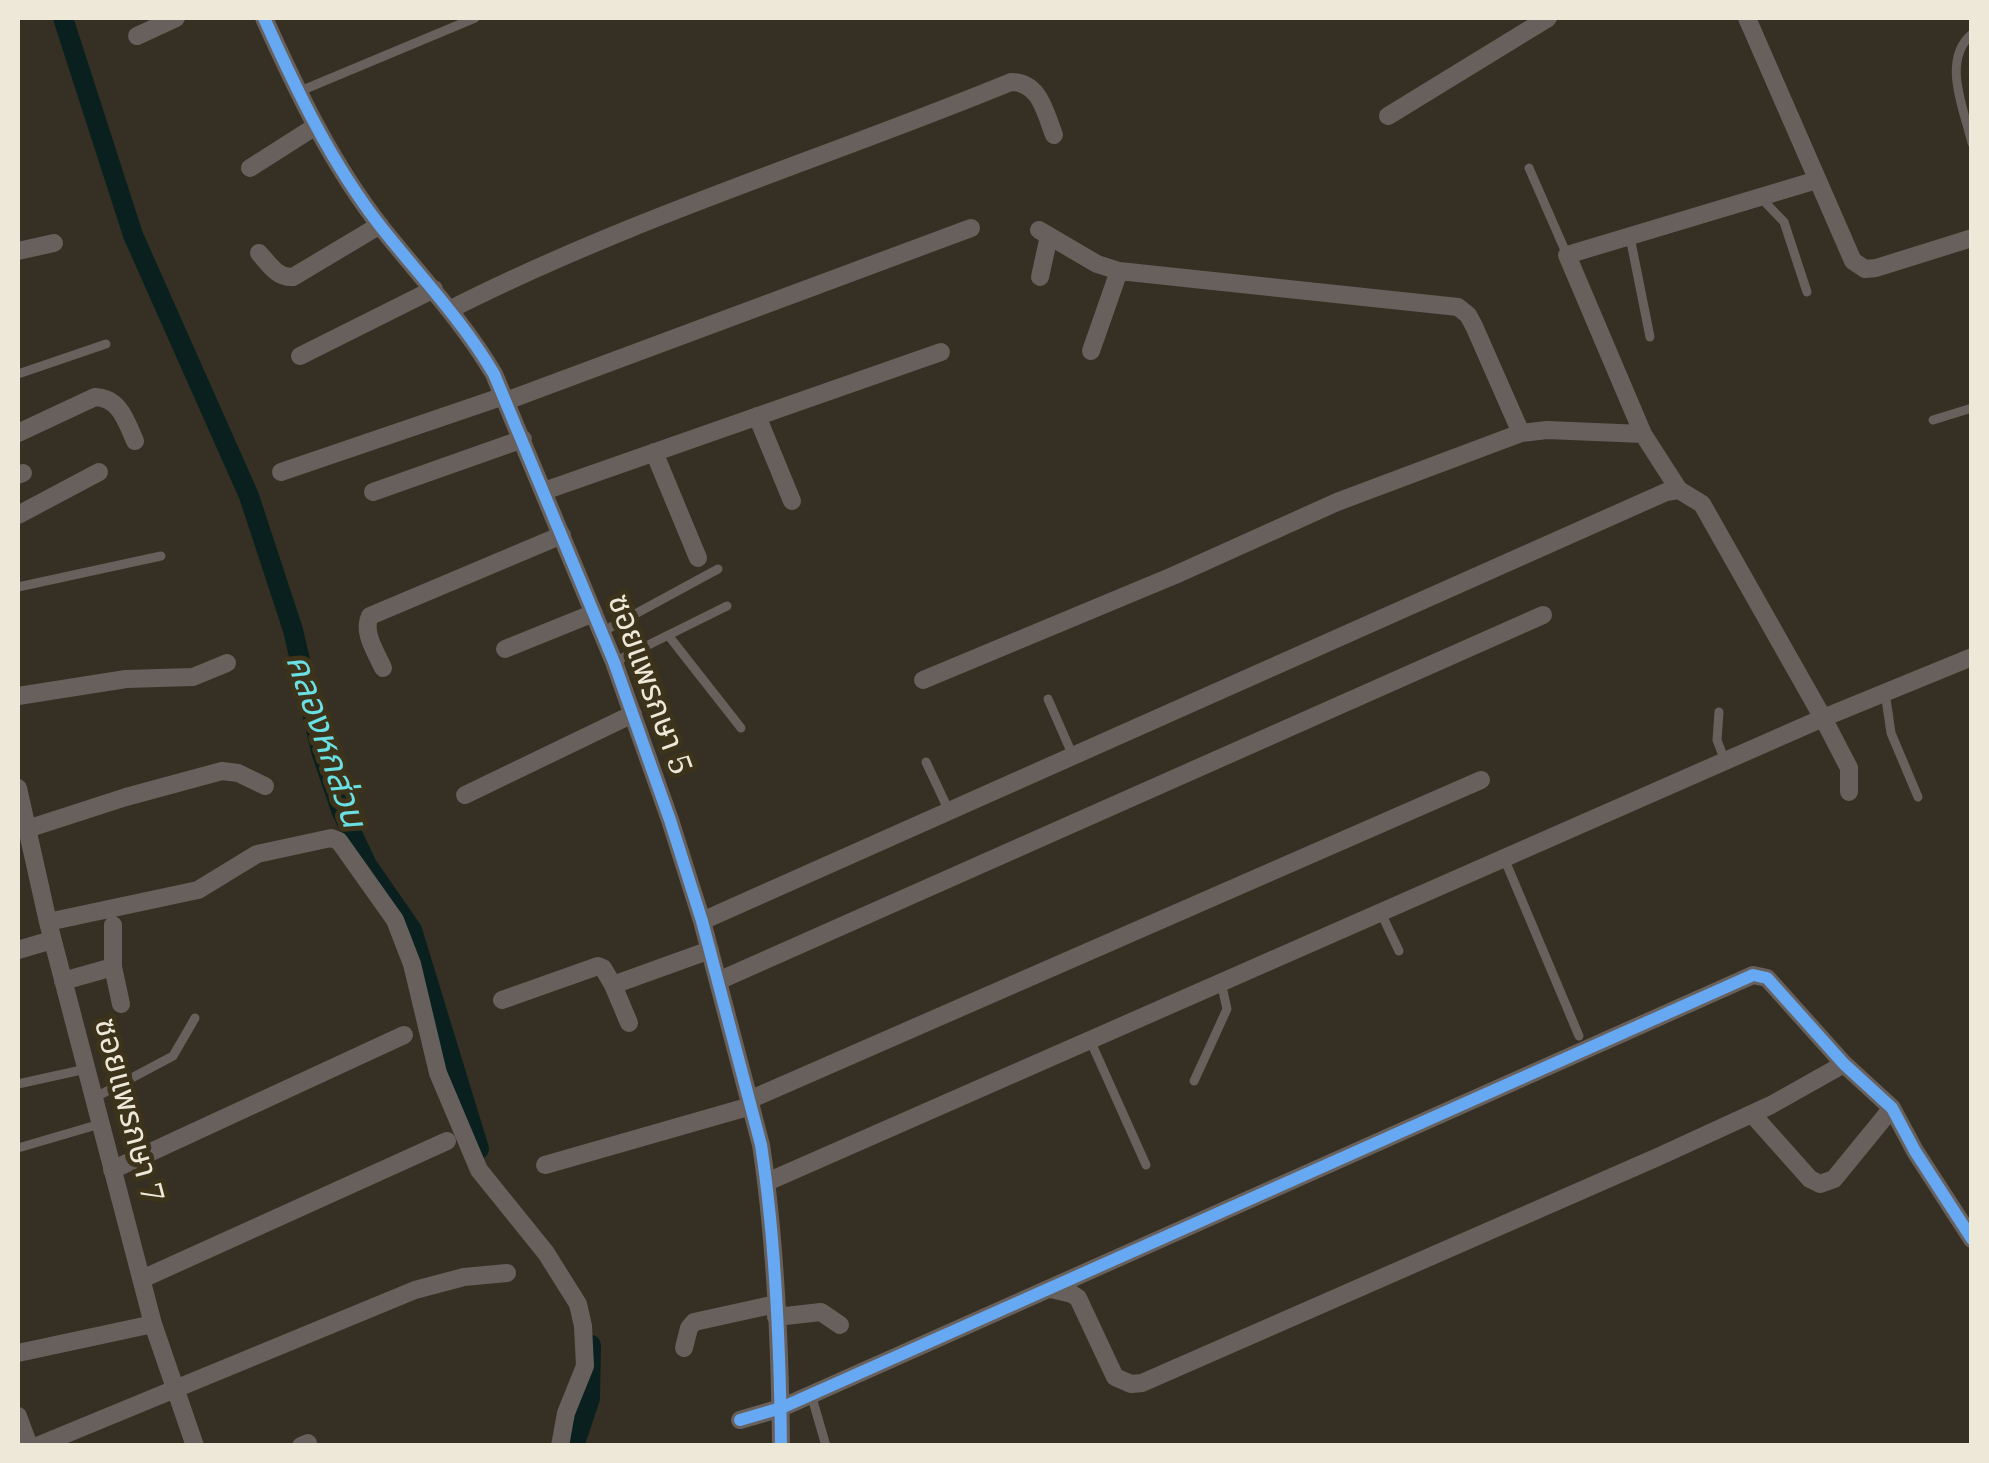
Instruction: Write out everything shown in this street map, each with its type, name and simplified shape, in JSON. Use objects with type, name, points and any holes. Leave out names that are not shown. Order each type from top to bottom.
[{"type":"street","points":[[137,36],[176,18]]},
{"type":"street","name":"ซอยแพรกษา 5","points":[[264,18],[316,126],[380,226],[475,343],[505,398],[633,714],[702,921],[767,1182],[781,1446]]},
{"type":"street","points":[[1388,116],[1548,18]]},
{"type":"street","points":[[1747,18],[1853,261],[1865,269],[1972,238]]},
{"type":"street","points":[[449,310],[537,266],[658,215],[1011,82],[1032,88],[1040,98],[1054,135]]},
{"type":"street","points":[[250,168],[316,126]]},
{"type":"street","points":[[1818,180],[1567,255],[1643,434],[1679,490],[1702,504],[1824,718],[1849,768],[1849,792]]},
{"type":"street","points":[[259,253],[284,278],[293,277],[380,226]]},
{"type":"street","points":[[281,472],[505,398],[971,228]]},
{"type":"street","points":[[1040,277],[1044,233],[1117,278],[1458,307],[1468,315],[1522,433]]},
{"type":"street","points":[[18,251],[54,243]]},
{"type":"street","points":[[1091,351],[1117,278]]},
{"type":"street","points":[[300,356],[434,289]]},
{"type":"street","points":[[544,490],[942,352]]},
{"type":"street","points":[[18,433],[95,397],[104,397],[120,409],[135,441]]},
{"type":"street","points":[[757,416],[792,502]]},
{"type":"street","points":[[924,680],[1337,502],[1522,433],[1546,430],[1643,434]]},
{"type":"street","points":[[373,492],[523,440]]},
{"type":"street","points":[[654,452],[698,558]]},
{"type":"street","points":[[18,515],[99,472]]},
{"type":"street","points":[[702,921],[1654,496],[1679,490]]},
{"type":"street","points":[[383,668],[368,633],[366,623],[370,616],[562,535]]},
{"type":"street","points":[[505,649],[594,613]]},
{"type":"street","points":[[718,981],[1543,616]]},
{"type":"street","points":[[767,1182],[1725,761],[1972,657]]},
{"type":"street","points":[[18,696],[126,679],[194,677],[228,663]]},
{"type":"street","points":[[465,795],[633,714]]},
{"type":"street","points":[[23,825],[222,771],[265,786]]},
{"type":"street","points":[[545,1164],[750,1103],[1481,780]]},
{"type":"street","name":"ซอยแพรกษา 7","points":[[18,788],[23,825],[153,1324],[196,1446]]},
{"type":"street","points":[[18,950],[50,931],[198,890],[265,851],[330,838],[338,840],[395,920],[412,964],[438,1073],[479,1170],[546,1253],[578,1304],[584,1326],[585,1366],[566,1413],[560,1446]]},
{"type":"street","points":[[113,925],[113,967],[120,1004]]},
{"type":"street","points":[[614,985],[710,950]]},
{"type":"street","points":[[502,1000],[598,966],[607,972],[629,1022]]},
{"type":"street","points":[[63,980],[113,967]]},
{"type":"street","points":[[740,1420],[781,1408],[1753,975],[1767,978],[1844,1064],[1892,1108],[1972,1239]]},
{"type":"street","points":[[112,1170],[404,1035]]},
{"type":"street","points":[[1050,1289],[1078,1298],[1115,1378],[1142,1383],[1752,1114],[1844,1064]]},
{"type":"street","points":[[1752,1114],[1810,1179],[1820,1184],[1834,1179],[1892,1108]]},
{"type":"street","points":[[142,1279],[447,1141]]},
{"type":"street","points":[[37,1446],[415,1290],[464,1277],[507,1273]]},
{"type":"street","points":[[684,1348],[694,1322],[776,1311],[821,1312],[840,1326]]},
{"type":"street","points":[[18,1353],[153,1324]]},
{"type":"street","points":[[18,1416],[29,1446]]},
{"type":"lane","points":[[298,92],[475,18]]},
{"type":"lane","points":[[1972,34],[1962,42],[1955,56],[1972,143]]},
{"type":"lane","points":[[1529,168],[1567,255]]},
{"type":"lane","points":[[1760,197],[1784,222],[1808,292]]},
{"type":"lane","points":[[1630,236],[1650,337]]},
{"type":"lane","points":[[20,370],[106,344]]},
{"type":"lane","points":[[1933,420],[1972,408]]},
{"type":"lane","points":[[18,587],[161,556]]},
{"type":"lane","points":[[602,632],[718,569]]},
{"type":"lane","points":[[614,662],[727,606]]},
{"type":"lane","points":[[668,635],[741,728]]},
{"type":"lane","points":[[1885,692],[1891,733],[1918,796]]},
{"type":"lane","points":[[1048,699],[1073,756]]},
{"type":"lane","points":[[1719,712],[1717,740],[1725,761]]},
{"type":"lane","points":[[926,762],[948,811]]},
{"type":"lane","points":[[1504,858],[1579,1036]]},
{"type":"lane","points":[[1381,912],[1398,951]]},
{"type":"lane","points":[[1194,1081],[1227,1008],[1221,982]]},
{"type":"lane","points":[[94,1098],[173,1056],[195,1018]]},
{"type":"lane","points":[[1090,1040],[1146,1165]]},
{"type":"lane","points":[[18,1084],[86,1068]]},
{"type":"lane","points":[[18,1148],[100,1124]]},
{"type":"lane","points":[[812,1394],[826,1446]]},
{"type":"waterway","name":"คลองหกส่วน","points":[[63,18],[133,235],[249,496],[293,630],[321,751],[341,810],[367,865],[412,930],[479,1149]]},
{"type":"waterway","name":"คลองหกส่วน","points":[[574,1446],[590,1398],[591,1345]]},
{"type":"cycle path","points":[[264,18],[302,99],[346,178],[494,374],[614,662],[702,921],[761,1145],[776,1295],[781,1446]]},
{"type":"cycle path","points":[[740,1420],[781,1408],[1753,975],[1767,978],[1844,1064],[1892,1108],[1972,1239]]}]
